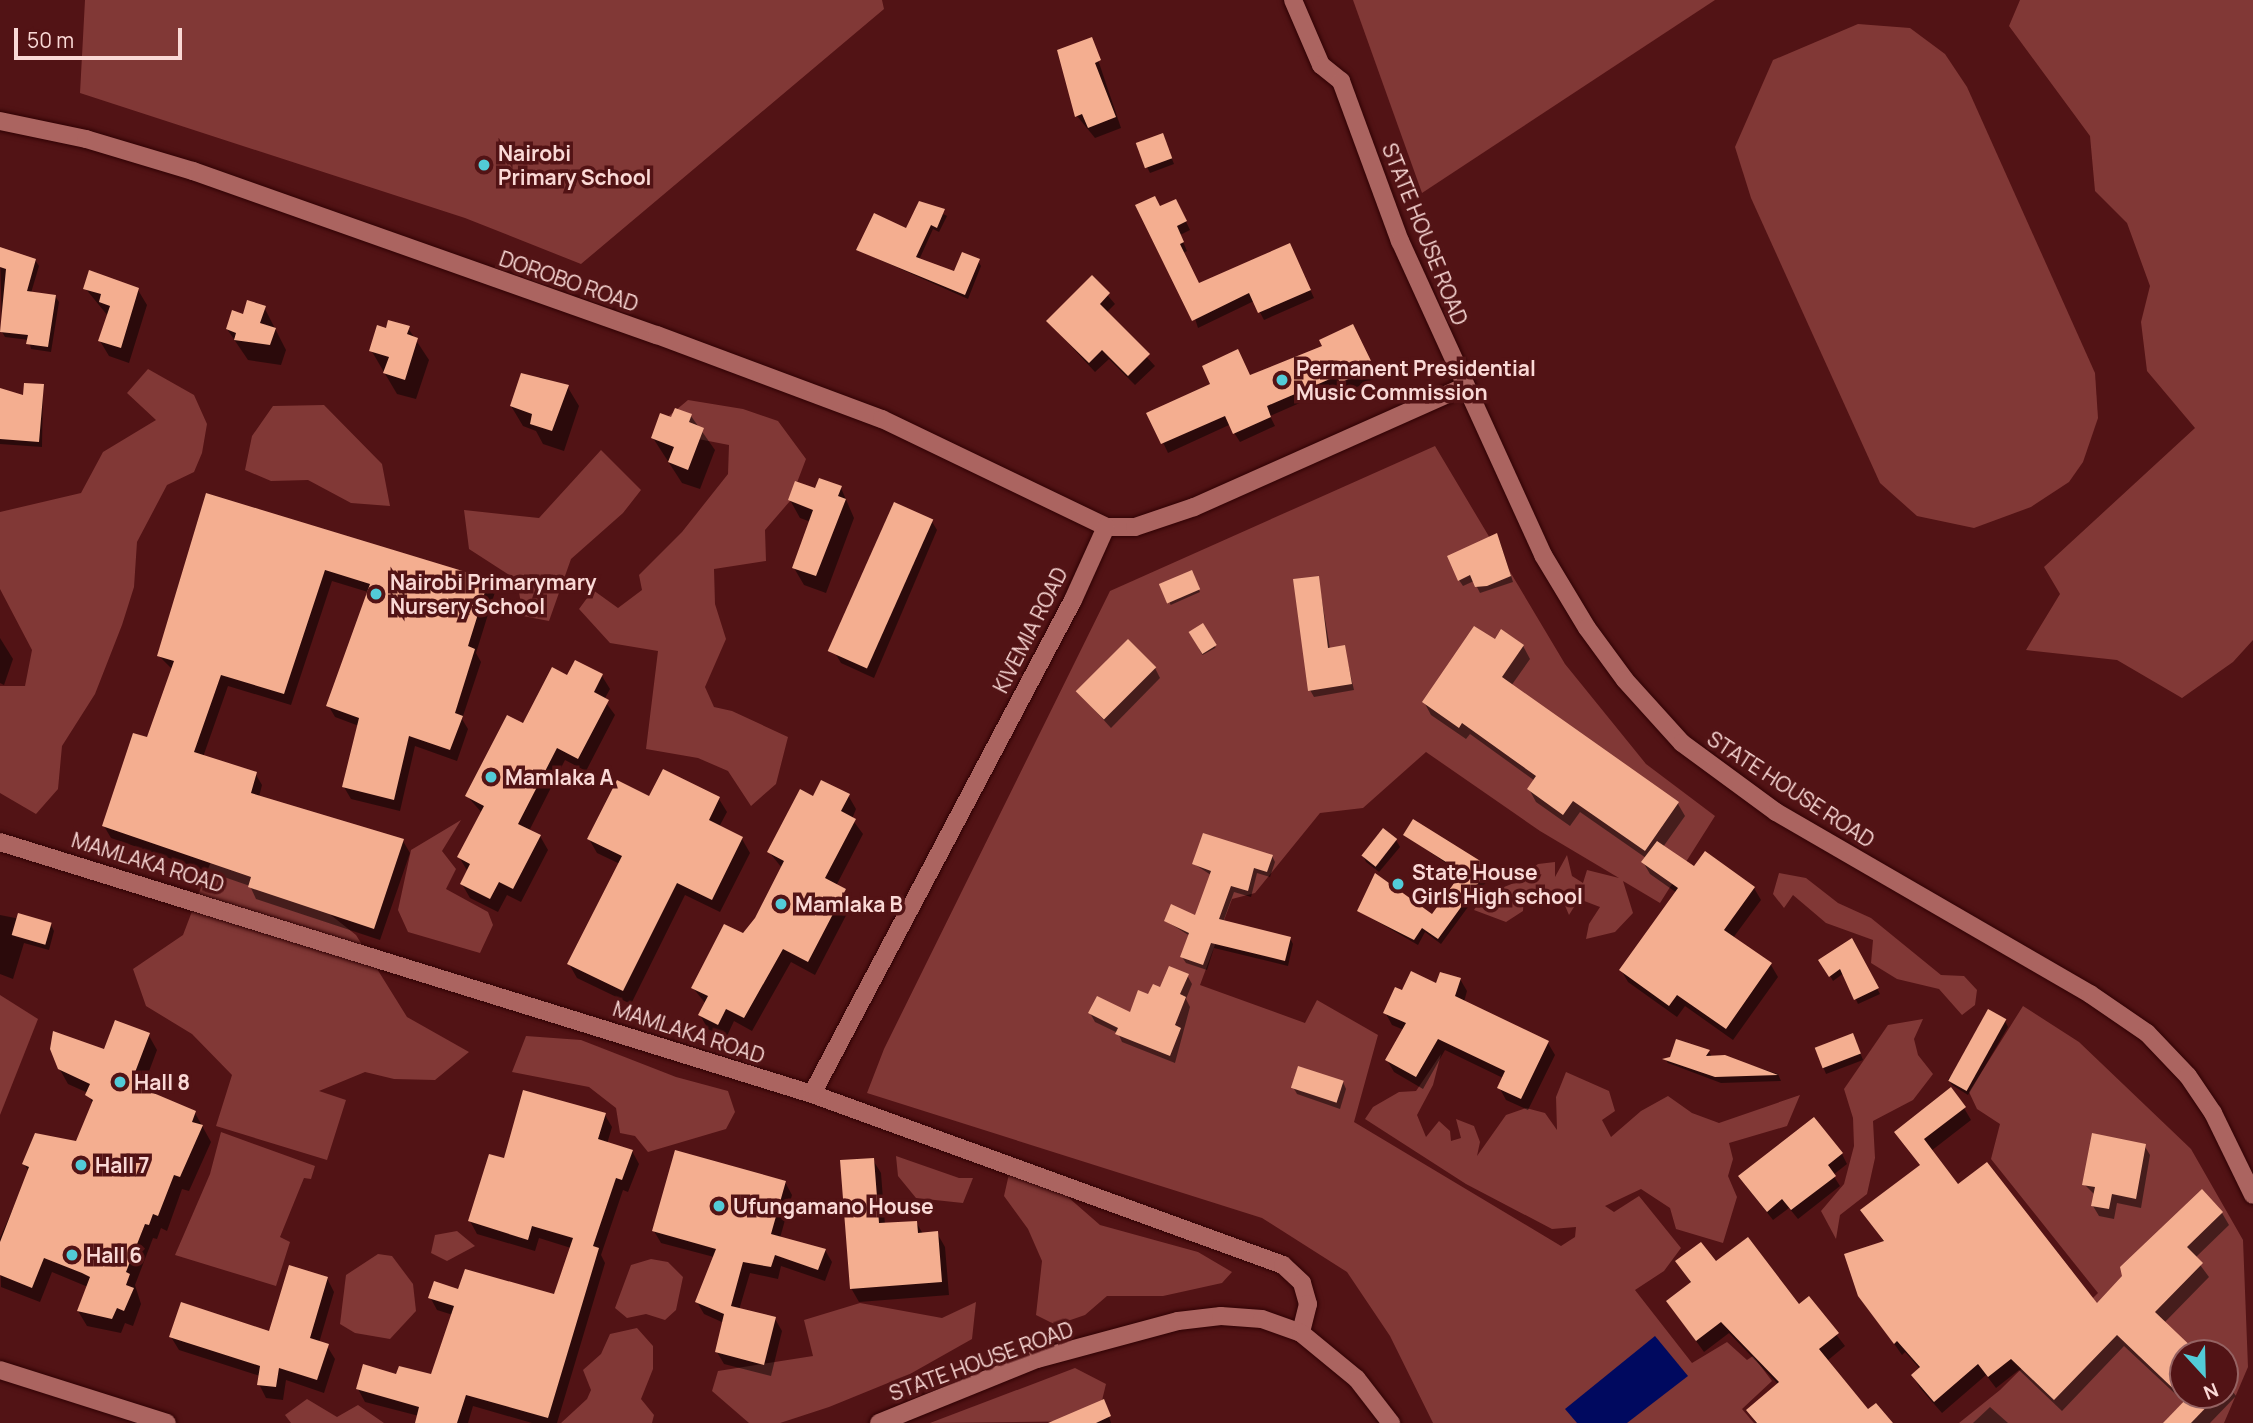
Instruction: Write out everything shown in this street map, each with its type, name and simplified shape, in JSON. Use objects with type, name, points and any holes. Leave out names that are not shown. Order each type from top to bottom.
[{"type":"street","name":"STATE HOUSE ROAD","points":[[1293,0],[1321,65],[1341,81],[1400,242],[1464,387],[1544,555],[1587,628],[1625,680],[1682,743],[1776,812],[2090,994],[2147,1033],[2188,1076],[2213,1113],[2253,1195]]},
{"type":"street","name":"DOROBO ROAD","points":[[0,121],[86,139],[193,171],[346,229],[670,340],[882,419],[1106,527]]},
{"type":"street","points":[[1106,527],[1135,527],[1194,507],[1464,387]]},
{"type":"street","name":"KIVEMIA ROAD","points":[[812,1094],[1073,600],[1106,527]]},
{"type":"street","name":"MAMLAKA ROAD","points":[[0,842],[812,1094],[1283,1265],[1302,1283],[1308,1304],[1301,1333]]},
{"type":"street","name":"STATE HOUSE ROAD","points":[[879,1423],[1037,1359],[1178,1321],[1262,1319],[1301,1333],[1357,1379],[1391,1423]]},
{"type":"street","points":[[0,1370],[167,1423]]},
{"type":"shaded area","name":"Nairobi Primary School","points":[[85,0],[882,0],[884,9],[581,264],[465,218],[80,93]]},
{"type":"shaded area","points":[[1353,0],[1715,0],[1422,193]]},
{"type":"shaded area","points":[[2020,0],[2253,0],[2253,640],[2233,662],[2182,698],[2117,660],[2026,650],[2060,594],[2044,567],[2195,428],[2147,371],[2141,322],[2150,286],[2127,223],[2095,191],[2090,136],[2009,26]]},
{"type":"shaded area","points":[[1858,24],[1910,28],[1945,54],[1967,87],[2095,373],[2098,418],[2083,462],[2069,482],[2031,507],[1974,528],[1917,516],[1880,483],[1751,198],[1735,147],[1773,60]]},
{"type":"shaded area","points":[[148,369],[194,395],[207,424],[202,453],[194,472],[167,485],[137,542],[134,587],[122,625],[95,694],[62,746],[58,789],[36,814],[0,793],[0,686],[25,686],[32,650],[0,589],[0,512],[81,493],[103,452],[156,420],[127,393]]},
{"type":"shaded area","points":[[688,400],[743,409],[778,421],[806,459],[790,501],[765,530],[766,561],[714,569],[715,604],[726,639],[705,687],[714,707],[732,711],[788,737],[776,784],[751,806],[728,771],[698,758],[646,749],[658,651],[610,643],[579,609],[593,590],[618,608],[642,590],[639,575],[682,532],[728,474],[729,445],[693,438],[663,421]]},
{"type":"shaded area","points":[[324,405],[382,464],[390,506],[351,503],[308,480],[271,481],[245,470],[252,436],[273,406]]},
{"type":"shaded area","points":[[1435,446],[1565,664],[1646,764],[1715,816],[1660,903],[1623,881],[1633,913],[1615,932],[1586,939],[1589,924],[1600,907],[1579,899],[1569,915],[1560,894],[1524,894],[1523,911],[1506,922],[1474,910],[1484,895],[1514,883],[1538,864],[1555,862],[1555,877],[1567,855],[1572,876],[1583,883],[1587,870],[1619,878],[1540,831],[1426,752],[1363,808],[1320,813],[1255,893],[1232,899],[1200,985],[1305,1023],[1317,1000],[1378,1035],[1354,1122],[1561,1246],[1575,1237],[1576,1227],[1552,1229],[1466,1184],[1365,1119],[1373,1107],[1399,1092],[1416,1091],[1441,1054],[1433,1085],[1417,1115],[1426,1137],[1439,1121],[1450,1131],[1451,1141],[1461,1138],[1456,1119],[1474,1126],[1480,1142],[1477,1156],[1506,1115],[1526,1108],[1545,1113],[1557,1130],[1556,1097],[1566,1072],[1609,1091],[1615,1111],[1602,1120],[1611,1137],[1641,1111],[1668,1096],[1692,1113],[1719,1123],[1800,1095],[1787,1126],[1729,1143],[1733,1159],[1728,1176],[1737,1197],[1723,1243],[1676,1229],[1670,1208],[1641,1189],[1605,1206],[1614,1212],[1639,1196],[1681,1248],[1664,1271],[1635,1290],[1692,1363],[1727,1342],[1747,1360],[1753,1356],[1772,1381],[1742,1409],[1754,1423],[1433,1423],[1390,1336],[1347,1272],[1262,1218],[867,1093],[884,1049],[1110,591]]},
{"type":"shaded area","points":[[601,450],[641,490],[623,513],[571,559],[549,621],[523,616],[517,580],[469,549],[464,510],[539,518]]},
{"type":"shaded area","points":[[461,820],[442,851],[456,869],[446,889],[488,912],[493,925],[480,953],[408,932],[398,910],[411,850]]},
{"type":"shaded area","points":[[213,856],[327,912],[356,935],[407,1017],[469,1052],[435,1080],[394,1079],[365,1072],[319,1091],[346,1100],[327,1160],[216,1126],[232,1075],[192,1034],[146,1006],[133,969],[183,935]]},
{"type":"shaded area","points":[[1779,873],[1806,878],[1838,903],[1871,918],[1941,975],[1964,976],[1977,990],[1975,1005],[1962,1015],[1939,989],[1897,979],[1871,963],[1873,940],[1826,923],[1793,895],[1784,908],[1773,894]]},
{"type":"shaded area","points":[[0,995],[38,1019],[0,1115]]},
{"type":"shaded area","points":[[2023,1006],[2079,1042],[2191,1149],[2243,1240],[2248,1367],[2239,1388],[2239,1339],[2169,1339],[2169,1409],[2230,1409],[2224,1423],[1959,1423],[2000,1390],[2098,1293],[1991,1159],[2000,1124],[1977,1109],[1969,1092]]},
{"type":"shaded area","points":[[1923,1019],[1914,1039],[1918,1055],[1933,1074],[1913,1100],[1873,1121],[1875,1158],[1867,1194],[1840,1215],[1836,1239],[1821,1211],[1844,1184],[1854,1146],[1853,1118],[1844,1089],[1888,1025]]},
{"type":"shaded area","points":[[526,1036],[581,1040],[676,1077],[728,1091],[735,1112],[726,1129],[648,1152],[635,1136],[620,1133],[616,1108],[589,1087],[512,1072]]},
{"type":"shaded area","points":[[221,1132],[315,1166],[311,1179],[304,1178],[280,1237],[290,1242],[276,1286],[175,1255],[210,1174]]},
{"type":"shaded area","points":[[896,1156],[959,1178],[973,1178],[963,1203],[916,1198],[898,1176]]},
{"type":"shaded area","points":[[1009,1174],[1061,1191],[1100,1225],[1198,1252],[1232,1272],[1222,1283],[1163,1296],[1107,1296],[1085,1315],[1056,1325],[1036,1315],[1042,1261],[1028,1229],[1004,1196]]},
{"type":"shaded area","points":[[457,1231],[475,1246],[447,1261],[431,1253],[435,1235]]},
{"type":"shaded area","points":[[378,1254],[392,1256],[413,1284],[416,1311],[390,1339],[355,1333],[340,1324],[346,1275]]},
{"type":"shaded area","points":[[651,1259],[668,1262],[683,1277],[676,1310],[665,1320],[646,1314],[627,1318],[615,1308],[631,1265]]},
{"type":"shaded area","points":[[976,1302],[972,1339],[910,1374],[829,1407],[780,1423],[749,1423],[712,1391],[718,1371],[813,1356],[804,1320],[860,1303],[942,1318]]},
{"type":"shaded area","points":[[637,1328],[653,1346],[653,1369],[641,1399],[654,1415],[652,1423],[561,1423],[587,1399],[591,1390],[583,1370],[601,1354],[610,1334]]},
{"type":"shaded area","points":[[1655,1336],[1688,1376],[1627,1423],[1577,1423],[1565,1409]]},
{"type":"shaded area","points":[[1075,1368],[1106,1384],[1097,1421],[930,1423]]},
{"type":"shaded area","points":[[307,1399],[337,1417],[358,1405],[384,1423],[291,1423],[285,1415]]},
{"type":"building","points":[[1092,37],[1101,60],[1095,63],[1116,117],[1088,128],[1082,114],[1075,117],[1057,50]]},
{"type":"building","points":[[1163,133],[1172,158],[1145,168],[1136,143]]},
{"type":"building","points":[[1155,196],[1160,206],[1176,199],[1187,221],[1177,226],[1184,242],[1180,244],[1199,283],[1290,243],[1311,290],[1258,313],[1249,293],[1192,321],[1135,205]]},
{"type":"building","points":[[919,201],[945,209],[937,228],[931,225],[916,257],[954,271],[962,252],[980,259],[965,295],[856,250],[874,213],[906,228]]},
{"type":"building","points":[[0,247],[36,259],[27,291],[56,295],[48,347],[26,344],[28,335],[0,332],[6,269],[0,267]]},
{"type":"building","points":[[89,270],[139,288],[121,348],[98,341],[110,306],[99,302],[101,294],[83,289]]},
{"type":"building","points":[[1092,275],[1110,293],[1100,304],[1150,354],[1128,376],[1102,350],[1089,363],[1046,321]]},
{"type":"building","points":[[247,300],[266,306],[260,323],[276,328],[270,345],[234,340],[236,333],[226,329],[232,310],[243,314]]},
{"type":"building","points":[[388,320],[410,326],[407,334],[418,338],[405,380],[383,373],[389,357],[369,351],[377,325],[386,328]]},
{"type":"building","points":[[1353,324],[1374,367],[1340,383],[1337,376],[1267,406],[1271,417],[1233,434],[1225,416],[1161,444],[1146,413],[1210,384],[1202,366],[1238,349],[1250,375],[1322,346],[1319,340]]},
{"type":"building","points":[[521,373],[569,385],[552,431],[530,424],[532,414],[510,406]]},
{"type":"building","points":[[24,383],[44,384],[39,442],[0,439],[0,388],[23,395]]},
{"type":"building","points":[[675,408],[692,414],[689,422],[704,428],[688,470],[668,462],[674,447],[651,438],[660,413],[671,417]]},
{"type":"building","points":[[819,478],[842,486],[838,496],[846,499],[816,576],[792,568],[813,510],[788,500],[795,481],[815,488]]},
{"type":"building","points":[[206,493],[489,579],[468,646],[475,649],[455,713],[463,716],[450,750],[409,736],[394,800],[342,787],[359,718],[326,706],[370,584],[325,570],[284,694],[221,675],[194,752],[257,772],[251,793],[404,839],[374,929],[248,887],[251,877],[102,826],[133,733],[147,737],[174,661],[157,656]]},
{"type":"building","points":[[894,502],[933,519],[867,668],[828,651]]},
{"type":"building","points":[[1497,533],[1511,576],[1487,586],[1475,587],[1470,575],[1458,581],[1447,556]]},
{"type":"building","points":[[1192,570],[1200,589],[1167,603],[1159,584]]},
{"type":"building","points":[[1319,576],[1328,648],[1345,645],[1352,684],[1308,691],[1293,579]]},
{"type":"building","points":[[1203,623],[1217,645],[1202,654],[1189,632]]},
{"type":"building","points":[[1474,626],[1495,639],[1501,629],[1524,645],[1502,677],[1679,802],[1645,851],[1573,801],[1563,815],[1527,789],[1536,776],[1462,723],[1459,728],[1422,702]]},
{"type":"building","points":[[1128,639],[1156,667],[1104,720],[1076,691]]},
{"type":"building","name":"Mamlaka A","points":[[575,660],[603,674],[594,692],[609,700],[578,759],[557,748],[518,824],[541,835],[513,889],[499,882],[490,899],[460,884],[470,864],[457,857],[484,806],[465,796],[507,715],[523,723],[552,667],[567,675]]},
{"type":"building","points":[[663,769],[720,797],[709,820],[743,837],[712,900],[677,883],[623,991],[567,964],[622,856],[587,839],[617,780],[649,796]]},
{"type":"building","name":"Mamlaka B","points":[[821,780],[850,794],[841,811],[856,819],[825,878],[846,889],[808,962],[783,949],[744,1018],[726,1009],[718,1025],[698,1015],[708,996],[691,988],[724,924],[743,933],[755,918],[784,861],[767,852],[800,789],[813,796]]},
{"type":"building","points":[[1413,819],[1490,867],[1438,939],[1422,928],[1414,940],[1357,911],[1375,873],[1432,914],[1462,872],[1403,835]]},
{"type":"building","points":[[1383,828],[1397,839],[1376,867],[1361,856]]},
{"type":"building","points":[[1203,833],[1273,855],[1267,872],[1254,868],[1248,891],[1231,886],[1219,919],[1291,937],[1285,961],[1211,943],[1203,965],[1180,957],[1189,933],[1164,921],[1171,904],[1195,915],[1211,871],[1192,864]]},
{"type":"building","points":[[1657,841],[1694,866],[1705,851],[1755,887],[1724,930],[1772,963],[1726,1029],[1677,995],[1669,1006],[1619,970],[1678,888],[1641,862]]},
{"type":"building","points":[[18,913],[52,923],[45,945],[12,935]]},
{"type":"building","points":[[1852,938],[1879,988],[1854,1000],[1840,969],[1829,977],[1818,960]]},
{"type":"building","points":[[1169,966],[1189,974],[1180,994],[1186,997],[1175,1025],[1181,1028],[1170,1056],[1115,1034],[1118,1028],[1088,1013],[1097,996],[1130,1012],[1138,990],[1148,994],[1153,984],[1160,987]]},
{"type":"building","points":[[1411,971],[1436,983],[1440,972],[1461,978],[1455,996],[1549,1041],[1521,1099],[1497,1088],[1505,1071],[1438,1039],[1416,1077],[1385,1060],[1406,1023],[1383,1013],[1395,987],[1402,990]]},
{"type":"building","points":[[1988,1009],[2006,1019],[1967,1091],[1948,1081]]},
{"type":"building","points":[[115,1020],[150,1033],[134,1075],[154,1085],[151,1092],[196,1111],[192,1122],[203,1125],[180,1177],[174,1175],[158,1216],[153,1214],[149,1225],[145,1224],[126,1272],[130,1274],[126,1285],[134,1288],[124,1311],[117,1308],[112,1319],[77,1311],[90,1277],[44,1258],[32,1288],[0,1275],[0,1242],[29,1167],[22,1164],[35,1133],[76,1141],[93,1100],[85,1095],[90,1084],[58,1069],[50,1049],[53,1031],[104,1049]]},
{"type":"building","points":[[1853,1033],[1861,1054],[1823,1068],[1815,1048]]},
{"type":"building","points":[[1676,1039],[1710,1050],[1706,1056],[1725,1055],[1778,1075],[1715,1077],[1662,1059],[1670,1057]]},
{"type":"building","points":[[1298,1066],[1344,1081],[1337,1103],[1291,1088]]},
{"type":"building","points":[[1951,1087],[1966,1107],[1924,1139],[1958,1184],[1987,1162],[2097,1303],[2122,1276],[2120,1267],[2202,1189],[2223,1212],[2187,1247],[2203,1263],[2155,1312],[2183,1339],[2169,1339],[2169,1385],[2117,1335],[2054,1400],[2011,1359],[1988,1377],[1978,1364],[1934,1402],[1911,1375],[1920,1367],[1897,1341],[1894,1344],[1858,1296],[1844,1254],[1884,1241],[1860,1210],[1920,1165],[1894,1132]]},
{"type":"building","points":[[523,1090],[606,1113],[598,1139],[633,1150],[622,1180],[616,1178],[593,1246],[599,1248],[548,1418],[466,1395],[457,1423],[415,1423],[419,1407],[356,1389],[363,1364],[396,1374],[399,1366],[431,1374],[454,1306],[428,1298],[434,1281],[458,1289],[465,1269],[554,1294],[573,1238],[532,1226],[528,1240],[468,1221],[489,1154],[504,1158]]},
{"type":"building","points":[[1814,1117],[1843,1153],[1828,1165],[1836,1176],[1791,1210],[1782,1199],[1767,1212],[1738,1176]]},
{"type":"building","points":[[2092,1133],[2146,1144],[2136,1199],[2112,1194],[2109,1209],[2091,1206],[2095,1187],[2082,1185]]},
{"type":"building","name":"Ufungamano House","points":[[675,1150],[786,1181],[771,1234],[826,1249],[818,1270],[775,1255],[771,1267],[743,1262],[731,1306],[776,1317],[764,1365],[715,1352],[724,1314],[695,1302],[716,1249],[652,1231]]},
{"type":"building","points":[[874,1158],[879,1223],[917,1221],[918,1233],[938,1231],[942,1282],[850,1289],[840,1160]]},
{"type":"building","points":[[1748,1237],[1799,1304],[1809,1296],[1839,1333],[1819,1349],[1868,1409],[1876,1403],[1893,1423],[1757,1423],[1746,1410],[1779,1382],[1721,1322],[1696,1341],[1666,1301],[1691,1282],[1675,1261],[1701,1242],[1716,1261]]},
{"type":"building","points":[[289,1265],[328,1277],[310,1338],[329,1344],[317,1380],[279,1368],[276,1387],[257,1385],[260,1366],[169,1337],[181,1302],[269,1331]]},
{"type":"building","points":[[1104,1399],[1111,1416],[1096,1423],[1048,1423]]},
{"type":"building","points":[[2176,1409],[2204,1409],[2191,1423],[2163,1423]]},
{"type":"place","name":"Nairobi Primary School","points":[[484,165]]},
{"type":"place","name":"Permanent Presidential Music Commission","points":[[1282,380]]},
{"type":"place","name":"Nairobi Primarymary Nursery School","points":[[376,594]]},
{"type":"place","name":"Mamlaka A","points":[[491,777]]},
{"type":"place","name":"State House Girls High school","points":[[1398,884]]},
{"type":"place","name":"Mamlaka B","points":[[781,904]]},
{"type":"place","name":"Hall 8","points":[[120,1082]]},
{"type":"place","name":"Hall 7","points":[[81,1165]]},
{"type":"place","name":"Ufungamano House","points":[[719,1206]]},
{"type":"place","name":"Hall 6","points":[[72,1255]]}]
